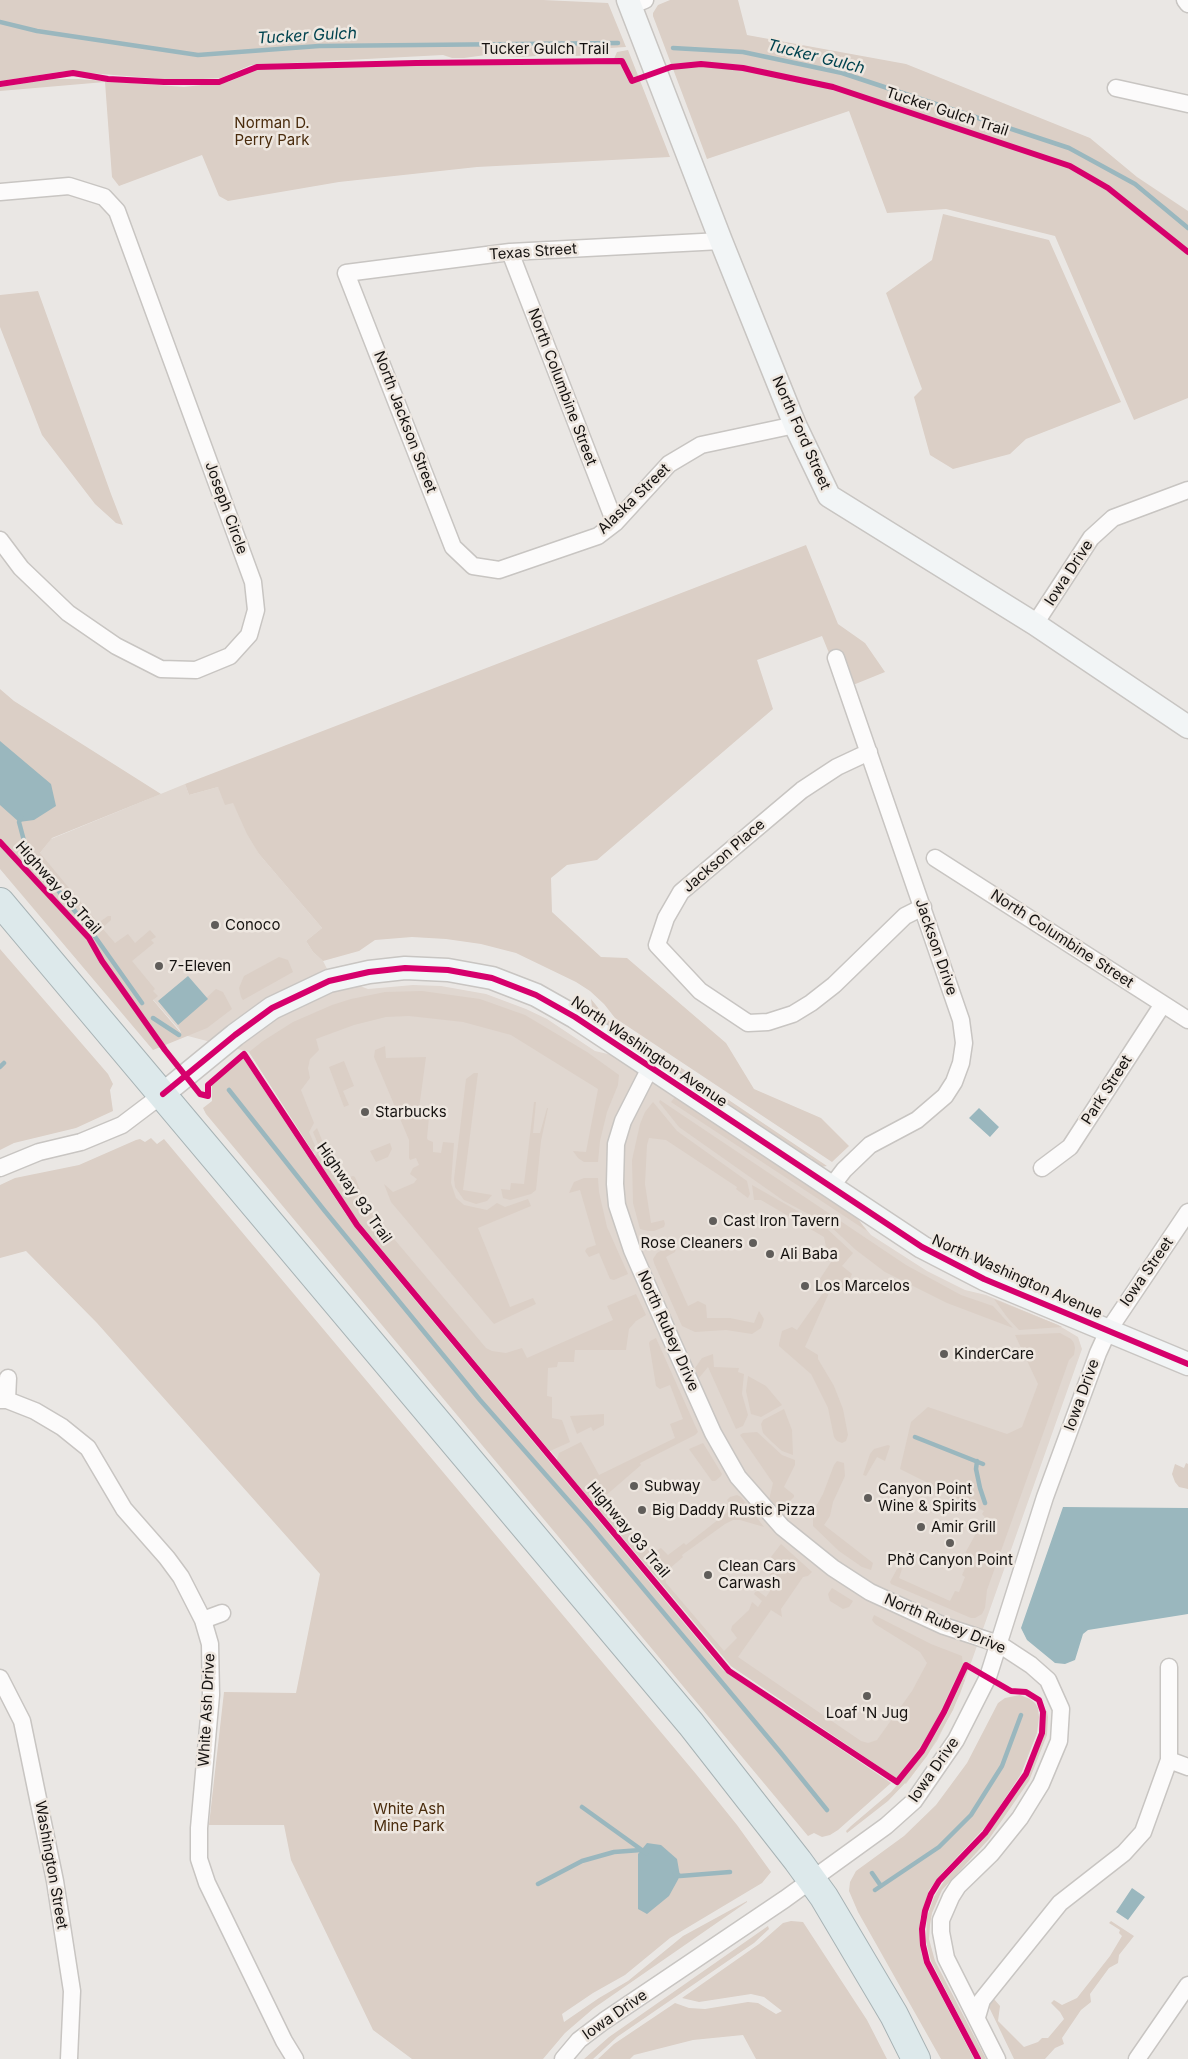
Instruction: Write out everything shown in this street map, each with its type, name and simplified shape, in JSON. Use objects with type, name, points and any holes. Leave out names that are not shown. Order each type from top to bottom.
[{"type":"highway","points":[[0,902],[686,1717],[798,1860],[824,1897],[894,2015],[916,2059]]},
{"type":"street","points":[[1185,0],[1188,4]]},
{"type":"street","name":"North Ford Street","points":[[634,2],[721,241],[795,425],[829,496],[1035,624],[1188,727]]},
{"type":"street","points":[[1116,88],[1188,104]]},
{"type":"street","name":"Joseph Circle","points":[[0,192],[69,186],[104,197],[117,211],[252,582],[256,610],[248,635],[230,656],[196,670],[161,670],[116,646],[68,613],[21,568],[0,540]]},
{"type":"street","name":"Texas Street","points":[[346,273],[510,252],[721,241]]},
{"type":"street","name":"North Columbine Street","points":[[510,252],[615,523]]},
{"type":"street","name":"North Jackson Street","points":[[346,273],[453,547],[473,566]]},
{"type":"street","name":"Alaska Street","points":[[473,566],[499,570],[598,536],[615,523],[669,464],[701,445],[795,425]]},
{"type":"street","name":"Iowa Drive","points":[[1035,624],[1091,538],[1113,518],[1188,490]]},
{"type":"street","name":"Jackson Drive","points":[[831,1187],[844,1170],[870,1145],[917,1120],[946,1096],[961,1063],[964,1043],[961,1020],[836,658]]},
{"type":"street","name":"Jackson Place","points":[[869,752],[837,767],[802,790],[681,892],[666,918],[658,945],[700,991],[748,1023],[768,1022],[793,1014],[811,1003],[834,985],[905,916],[922,907]]},
{"type":"street","name":"North Columbine Street","points":[[935,858],[1188,1020]]},
{"type":"street","name":"North Washington Avenue","points":[[163,1094],[235,1035],[272,1008],[329,981],[369,972],[406,968],[464,972],[519,987],[554,1004],[922,1247],[952,1264],[1188,1364]]},
{"type":"street","name":"Park Street","points":[[1042,1168],[1070,1147],[1164,1004]]},
{"type":"street","name":"North Rubey Drive","points":[[650,1068],[623,1121],[616,1144],[614,1184],[617,1205],[632,1250],[671,1339],[713,1432],[738,1477],[788,1532],[833,1568],[870,1592],[944,1626],[999,1644],[1026,1661],[1048,1680],[1061,1709],[1059,1741],[1041,1784],[1020,1818],[991,1854],[958,1886],[950,1897],[943,1914],[941,1932],[946,1958],[977,2017],[996,2059]]},
{"type":"street","points":[[0,1168],[39,1152],[81,1142],[122,1125],[163,1094]]},
{"type":"street","name":"Iowa Street","points":[[1108,1331],[1188,1212]]},
{"type":"street","name":"Iowa Drive","points":[[563,2059],[579,2040],[604,2021],[777,1905],[871,1837],[914,1802],[966,1722],[988,1677],[1045,1497],[1098,1353],[1108,1331]]},
{"type":"street","points":[[4,1400],[8,1378]]},
{"type":"street","name":"White Ash Drive","points":[[4,1400],[35,1411],[62,1427],[88,1448],[124,1509],[181,1577],[203,1620],[210,1644],[211,1695],[198,1828],[199,1859],[207,1883],[284,2041],[295,2059]]},
{"type":"street","points":[[203,1620],[222,1613]]},
{"type":"street","points":[[977,2017],[982,2000],[1060,1903],[1124,1853],[1143,1832],[1169,1760],[1169,1668]]},
{"type":"street","name":"Washington Street","points":[[3,1688],[22,1721],[55,1881],[72,1991],[69,2059]]},
{"type":"street","points":[[1169,1760],[1188,1767]]},
{"type":"street","points":[[1137,2059],[1188,1985]]},
{"type":"shaded area","points":[[185,784],[189,795],[218,787],[233,802],[259,854],[322,928],[306,941],[313,952],[323,961],[338,990],[357,985],[368,989],[413,985],[441,986],[486,994],[526,1009],[547,1019],[595,1051],[612,1055],[857,1218],[871,1235],[927,1271],[965,1290],[986,1295],[1058,1325],[1078,1337],[1082,1349],[960,1694],[937,1741],[906,1784],[731,1666],[358,1221],[249,1052],[184,1035],[33,862],[51,839]]},
{"type":"green space","points":[[0,0],[543,0],[608,3],[626,47],[610,48],[609,55],[572,56],[560,50],[523,57],[506,56],[500,53],[464,58],[452,58],[443,55],[251,65],[221,78],[163,79],[65,71],[0,81]]},
{"type":"green space","points":[[670,0],[738,0],[747,35],[906,64],[1090,138],[1137,177],[1188,211],[1188,398],[1134,420],[1055,236],[946,209],[887,213],[849,111],[707,159],[653,16],[658,5]]},
{"type":"green space","name":"Norman D. Perry Park","points":[[628,50],[670,157],[477,167],[339,182],[228,201],[219,196],[202,155],[119,186],[112,177],[105,82],[0,91],[0,87],[53,79],[79,79],[184,87],[228,82],[257,70],[613,61],[617,52]]},
{"type":"green space","points":[[943,214],[1049,240],[1121,402],[1026,439],[1010,454],[953,469],[930,455],[914,397],[922,389],[886,293],[932,260]]},
{"type":"green space","points":[[38,291],[123,525],[116,523],[95,504],[42,435],[0,327],[0,295]]},
{"type":"green space","points":[[806,545],[838,624],[865,643],[885,672],[853,685],[831,658],[822,636],[757,660],[773,709],[597,860],[567,865],[551,878],[552,912],[601,957],[627,958],[726,1043],[754,1089],[821,1118],[849,1146],[832,1162],[615,1018],[590,991],[576,982],[516,953],[481,944],[412,937],[375,940],[359,951],[323,961],[313,952],[306,941],[322,928],[259,854],[247,834],[233,803],[225,805],[218,787],[189,795],[185,784]]},
{"type":"green space","points":[[0,689],[14,701],[161,794],[52,838],[40,853],[98,923],[111,916],[111,920],[102,928],[115,943],[128,934],[135,943],[150,930],[156,937],[151,940],[154,943],[132,961],[155,989],[153,991],[158,996],[153,1000],[181,1033],[178,1024],[216,989],[223,992],[232,1009],[207,1028],[153,1050],[0,869]]},
{"type":"green space","points":[[0,949],[108,1074],[113,1084],[110,1090],[113,1111],[76,1128],[14,1143],[0,1150]]},
{"type":"green space","points":[[279,957],[288,960],[293,972],[243,1000],[239,988],[244,976]]},
{"type":"green space","points":[[422,991],[480,999],[525,1015],[587,1052],[619,1075],[618,1085],[607,1112],[600,1141],[598,1162],[584,1162],[573,1151],[586,1152],[598,1089],[511,1035],[463,1022],[409,1016],[386,1017],[354,1025],[316,1039],[319,1050],[310,1059],[308,1068],[310,1078],[301,1090],[314,1123],[309,1132],[316,1148],[313,1152],[249,1052],[293,1022],[332,1005],[385,992]]},
{"type":"green space","points":[[591,999],[608,1020],[686,1071],[683,1076],[593,1016]]},
{"type":"green space","points":[[385,1046],[386,1058],[426,1057],[418,1116],[429,1117],[427,1138],[433,1142],[433,1152],[441,1153],[443,1142],[454,1143],[451,1183],[456,1198],[464,1205],[487,1210],[497,1203],[505,1207],[528,1199],[531,1206],[478,1228],[510,1307],[533,1298],[536,1304],[494,1324],[391,1202],[384,1184],[393,1192],[414,1183],[417,1179],[410,1174],[413,1168],[419,1165],[416,1158],[410,1160],[409,1158],[409,1140],[374,1057],[375,1050]]},
{"type":"green space","points":[[243,1058],[360,1234],[723,1670],[891,1783],[838,1830],[822,1837],[814,1833],[808,1836],[206,1114],[203,1108],[212,1101],[212,1084]]},
{"type":"green space","points":[[344,1061],[354,1086],[343,1091],[349,1105],[344,1107],[329,1067]]},
{"type":"green space","points":[[474,1073],[478,1073],[463,1190],[492,1195],[487,1201],[476,1204],[464,1200],[455,1187],[454,1179],[466,1079]]},
{"type":"green space","points":[[690,1074],[827,1166],[821,1167],[810,1161],[812,1159],[806,1155],[804,1156],[687,1079]]},
{"type":"green space","points":[[675,1097],[857,1218],[867,1231],[671,1102]]},
{"type":"green space","points":[[660,1100],[906,1265],[961,1295],[993,1306],[1013,1328],[947,1303],[885,1272],[856,1250],[829,1225],[784,1201],[679,1127],[659,1102]]},
{"type":"green space","points":[[534,1102],[536,1102],[533,1133],[540,1133],[548,1108],[541,1141],[536,1190],[531,1194],[510,1200],[503,1198],[501,1189],[510,1190],[511,1183],[524,1184]]},
{"type":"green space","points":[[653,1102],[677,1131],[747,1181],[750,1194],[748,1198],[736,1189],[737,1187],[666,1140],[649,1138],[645,1184],[651,1223],[664,1220],[665,1224],[664,1227],[654,1231],[640,1229],[633,1203],[632,1160],[640,1124],[645,1112]]},
{"type":"green space","points":[[317,1128],[337,1176],[342,1179],[355,1177],[365,1202],[373,1214],[486,1348],[506,1353],[522,1348],[527,1358],[613,1320],[607,1306],[636,1294],[646,1315],[636,1321],[629,1329],[626,1350],[575,1350],[574,1362],[558,1362],[557,1367],[548,1368],[547,1396],[552,1397],[552,1418],[562,1420],[570,1442],[550,1451],[358,1221],[315,1156],[320,1149],[313,1132]]},
{"type":"green space","name":"White Ash Mine Park","points":[[151,1138],[157,1144],[164,1139],[696,1774],[737,1825],[771,1872],[762,1883],[670,1938],[625,1975],[593,1993],[562,2014],[564,2022],[628,1981],[683,1936],[747,1901],[594,2008],[565,2033],[543,2059],[412,2059],[373,2030],[291,1860],[284,1825],[209,1825],[224,1692],[296,1693],[320,1574],[97,1323],[26,1251],[0,1258],[0,1185],[15,1178],[79,1165],[136,1140],[140,1139],[145,1142]]},
{"type":"green space","points":[[390,1143],[392,1149],[388,1157],[376,1162],[370,1151]]},
{"type":"green space","points":[[584,1178],[598,1178],[599,1192],[607,1227],[628,1274],[614,1280],[610,1279],[599,1253],[589,1257],[585,1251],[587,1248],[596,1245],[580,1190],[569,1193],[574,1182]]},
{"type":"green space","points":[[752,1185],[824,1226],[853,1253],[842,1266],[852,1274],[846,1288],[841,1289],[832,1286],[805,1347],[818,1355],[818,1359],[834,1386],[843,1409],[848,1435],[846,1441],[842,1443],[834,1437],[828,1408],[811,1374],[779,1346],[782,1331],[792,1327],[797,1330],[823,1293],[814,1288],[835,1256],[826,1247],[824,1237],[761,1200],[754,1200]]},
{"type":"green space","points":[[669,1246],[676,1249],[675,1252],[666,1257],[688,1306],[698,1301],[706,1305],[707,1318],[730,1318],[754,1323],[759,1311],[764,1319],[761,1328],[752,1334],[726,1330],[695,1332],[682,1326],[653,1259],[657,1253]]},
{"type":"green space","points":[[994,1299],[1062,1327],[1019,1330]]},
{"type":"green space","points":[[1060,1333],[1071,1339],[1074,1343],[1074,1355],[1069,1360],[987,1590],[985,1608],[982,1614],[971,1618],[891,1584],[890,1582],[897,1569],[901,1567],[899,1578],[950,1601],[955,1591],[959,1592],[965,1577],[962,1575],[969,1560],[963,1557],[985,1517],[982,1514],[984,1511],[900,1469],[911,1422],[928,1407],[1007,1434],[1022,1427],[1038,1384],[1015,1335]]},
{"type":"green space","points":[[656,1338],[698,1432],[640,1463],[641,1465],[604,1497],[651,1554],[661,1548],[668,1555],[684,1543],[686,1545],[733,1508],[727,1500],[730,1497],[737,1495],[741,1497],[764,1527],[740,1520],[733,1520],[725,1524],[682,1555],[683,1557],[669,1569],[665,1577],[666,1583],[724,1651],[737,1638],[731,1630],[732,1626],[749,1610],[752,1602],[758,1607],[762,1601],[754,1594],[755,1592],[758,1591],[766,1597],[777,1581],[766,1568],[771,1557],[781,1544],[812,1572],[808,1576],[803,1577],[781,1609],[782,1617],[771,1610],[738,1657],[861,1741],[868,1743],[877,1740],[912,1691],[927,1663],[920,1652],[875,1624],[872,1620],[874,1615],[931,1644],[962,1656],[963,1666],[935,1723],[896,1778],[731,1666],[557,1460],[559,1453],[581,1442],[599,1475],[675,1438],[670,1424],[683,1419],[670,1385],[660,1389],[656,1386],[649,1343]]},
{"type":"green space","points":[[713,1354],[714,1367],[739,1368],[738,1372],[744,1374],[742,1394],[748,1415],[743,1426],[736,1429],[708,1367],[698,1379],[696,1374],[695,1368],[702,1358]]},
{"type":"green space","points":[[748,1376],[766,1386],[782,1405],[761,1417],[751,1414],[746,1391]]},
{"type":"green space","points":[[784,1409],[792,1430],[793,1455],[782,1451],[772,1442],[763,1433],[761,1424],[763,1420]]},
{"type":"green space","points":[[604,1414],[604,1425],[593,1431],[591,1427],[577,1434],[570,1416]]},
{"type":"green space","points":[[757,1432],[782,1455],[795,1460],[795,1465],[784,1487],[794,1497],[786,1505],[779,1507],[773,1505],[769,1500],[773,1483],[740,1435]]},
{"type":"green space","points":[[703,1443],[722,1474],[715,1481],[712,1481],[689,1449]]},
{"type":"green space","points":[[890,1446],[885,1461],[877,1457],[866,1476],[863,1475],[870,1454],[874,1449]]},
{"type":"green space","points":[[837,1461],[844,1463],[845,1476],[833,1502],[830,1516],[824,1525],[873,1563],[871,1570],[862,1567],[839,1551],[813,1526],[813,1512]]},
{"type":"green space","points":[[1186,1463],[1188,1464],[1188,1489],[1179,1487],[1172,1474],[1175,1464],[1184,1468]]},
{"type":"green space","points":[[832,1588],[853,1601],[849,1607],[843,1609],[830,1601],[828,1594]]},
{"type":"green space","points":[[963,1679],[965,1680],[953,1710],[927,1756],[910,1778],[888,1801],[847,1833],[846,1831],[851,1826],[891,1792],[922,1756],[945,1719]]},
{"type":"green space","points":[[1020,1695],[1035,1703],[1038,1708],[1039,1717],[1037,1733],[1021,1774],[988,1824],[942,1873],[929,1890],[920,1919],[921,1951],[924,1963],[974,2059],[941,2059],[858,1912],[849,1891],[850,1882],[856,1871],[904,1836],[936,1805],[967,1763],[998,1703],[1005,1698]]},
{"type":"green space","points":[[1045,1711],[1047,1711],[1048,1717],[1047,1735],[1029,1781],[989,1839],[942,1890],[932,1913],[929,1939],[935,1961],[986,2059],[981,2059],[931,1961],[926,1941],[927,1917],[934,1897],[944,1881],[987,1835],[1026,1778],[1044,1733]]},
{"type":"green space","points":[[791,1921],[803,1922],[867,2020],[887,2059],[756,2059],[743,2035],[693,2040],[634,2055],[630,2059],[598,2059],[614,2044],[675,2003],[689,2008],[705,2009],[748,2002],[758,2003],[776,2014],[782,2011],[764,1997],[751,1994],[699,2002],[682,1998],[759,1944],[783,1923]]},
{"type":"green space","points":[[1111,1921],[1134,1936],[1119,1955],[1118,1963],[1109,1968],[1090,1994],[1091,2002],[1081,2010],[1062,2038],[1064,2044],[1055,2048],[1045,2059],[1014,2059],[988,2005],[994,1999],[1000,2006],[998,2021],[1024,2047],[1038,2042],[1042,2038],[1048,2038],[1064,2019],[1051,2003],[1054,2000],[1062,2005],[1077,1998],[1110,1956],[1122,1936],[1119,1933],[1120,1930],[1109,1923]]},
{"type":"green space","points":[[768,1926],[769,1929],[754,1943],[617,2037],[593,2059],[584,2059],[609,2037]]},
{"type":"water","points":[[0,741],[51,784],[56,806],[34,820],[19,822],[0,805]]},
{"type":"water","points":[[188,976],[208,999],[178,1025],[158,1001]]},
{"type":"water","points":[[979,1108],[999,1127],[990,1137],[969,1118]]},
{"type":"water","points":[[1063,1507],[1188,1508],[1188,1614],[1088,1630],[1083,1634],[1075,1660],[1065,1664],[1055,1663],[1027,1640],[1021,1628]]},
{"type":"water","points":[[647,1843],[661,1845],[677,1859],[680,1876],[669,1896],[647,1914],[638,1909],[638,1854]]},
{"type":"water","points":[[1132,1888],[1145,1897],[1128,1920],[1116,1912]]},
{"type":"waterway","name":"Tucker Gulch","points":[[0,22],[37,31],[198,55],[319,46],[618,43]]},
{"type":"waterway","name":"Tucker Gulch","points":[[673,48],[743,52],[842,73],[1069,148],[1135,184],[1188,228]]},
{"type":"waterway","points":[[21,817],[19,822],[27,852],[91,931],[142,1003]]},
{"type":"waterway","points":[[153,1018],[179,1035]]},
{"type":"waterway","points":[[0,1067],[4,1063]]},
{"type":"waterway","points":[[229,1090],[324,1210],[480,1400],[590,1525],[827,1810]]},
{"type":"waterway","points":[[915,1437],[983,1464]]},
{"type":"waterway","points":[[977,1461],[976,1469],[985,1503]]},
{"type":"waterway","points":[[875,1890],[939,1847],[971,1815],[1002,1766],[1021,1715]]},
{"type":"waterway","points":[[582,1807],[646,1853]]},
{"type":"waterway","points":[[538,1884],[582,1861],[614,1852],[641,1850]]},
{"type":"waterway","points":[[675,1873],[680,1876],[730,1872]]},
{"type":"waterway","points":[[872,1873],[881,1886]]},
{"type":"cycle path","name":"Tucker Gulch Trail","points":[[0,84],[73,73],[108,79],[219,82],[257,67],[416,63],[622,61],[632,81],[671,67],[701,64],[743,68],[833,87],[1070,166],[1108,188],[1188,252]]},
{"type":"cycle path","name":"Highway 93 Trail","points":[[0,842],[89,938],[102,961],[165,1050],[200,1094],[208,1096],[208,1085],[244,1054],[357,1225],[729,1671],[897,1782],[922,1751],[944,1712],[966,1665],[1011,1691],[1026,1692],[1039,1700],[1043,1712],[1042,1733],[1026,1774],[985,1833],[939,1881],[931,1894],[925,1911],[922,1929],[927,1962],[978,2059]]},
{"type":"cycle path","points":[[163,1094],[235,1035],[272,1008],[329,981],[369,972],[405,968],[448,970],[492,978],[536,995],[575,1017],[922,1247],[984,1279],[1188,1364]]},
{"type":"place","name":"Conoco","points":[[215,925]]},
{"type":"place","name":"7-Eleven","points":[[159,966]]},
{"type":"place","name":"Starbucks","points":[[365,1112]]},
{"type":"place","name":"Cast Iron Tavern","points":[[713,1221]]},
{"type":"place","name":"Rose Cleaners","points":[[753,1243]]},
{"type":"place","name":"Ali Baba","points":[[770,1254]]},
{"type":"place","name":"Los Marcelos","points":[[805,1286]]},
{"type":"place","name":"KinderCare","points":[[944,1354]]},
{"type":"place","name":"Subway","points":[[634,1486]]},
{"type":"place","name":"Canyon Point Wine & Spirits","points":[[868,1498]]},
{"type":"place","name":"Big Daddy Rustic Pizza","points":[[642,1510]]},
{"type":"place","name":"Amir Grill","points":[[921,1527]]},
{"type":"place","name":"Phở Canyon Point","points":[[950,1543]]},
{"type":"place","name":"Clean Cars Carwash","points":[[708,1575]]},
{"type":"place","name":"Loaf 'N Jug","points":[[867,1696]]}]
